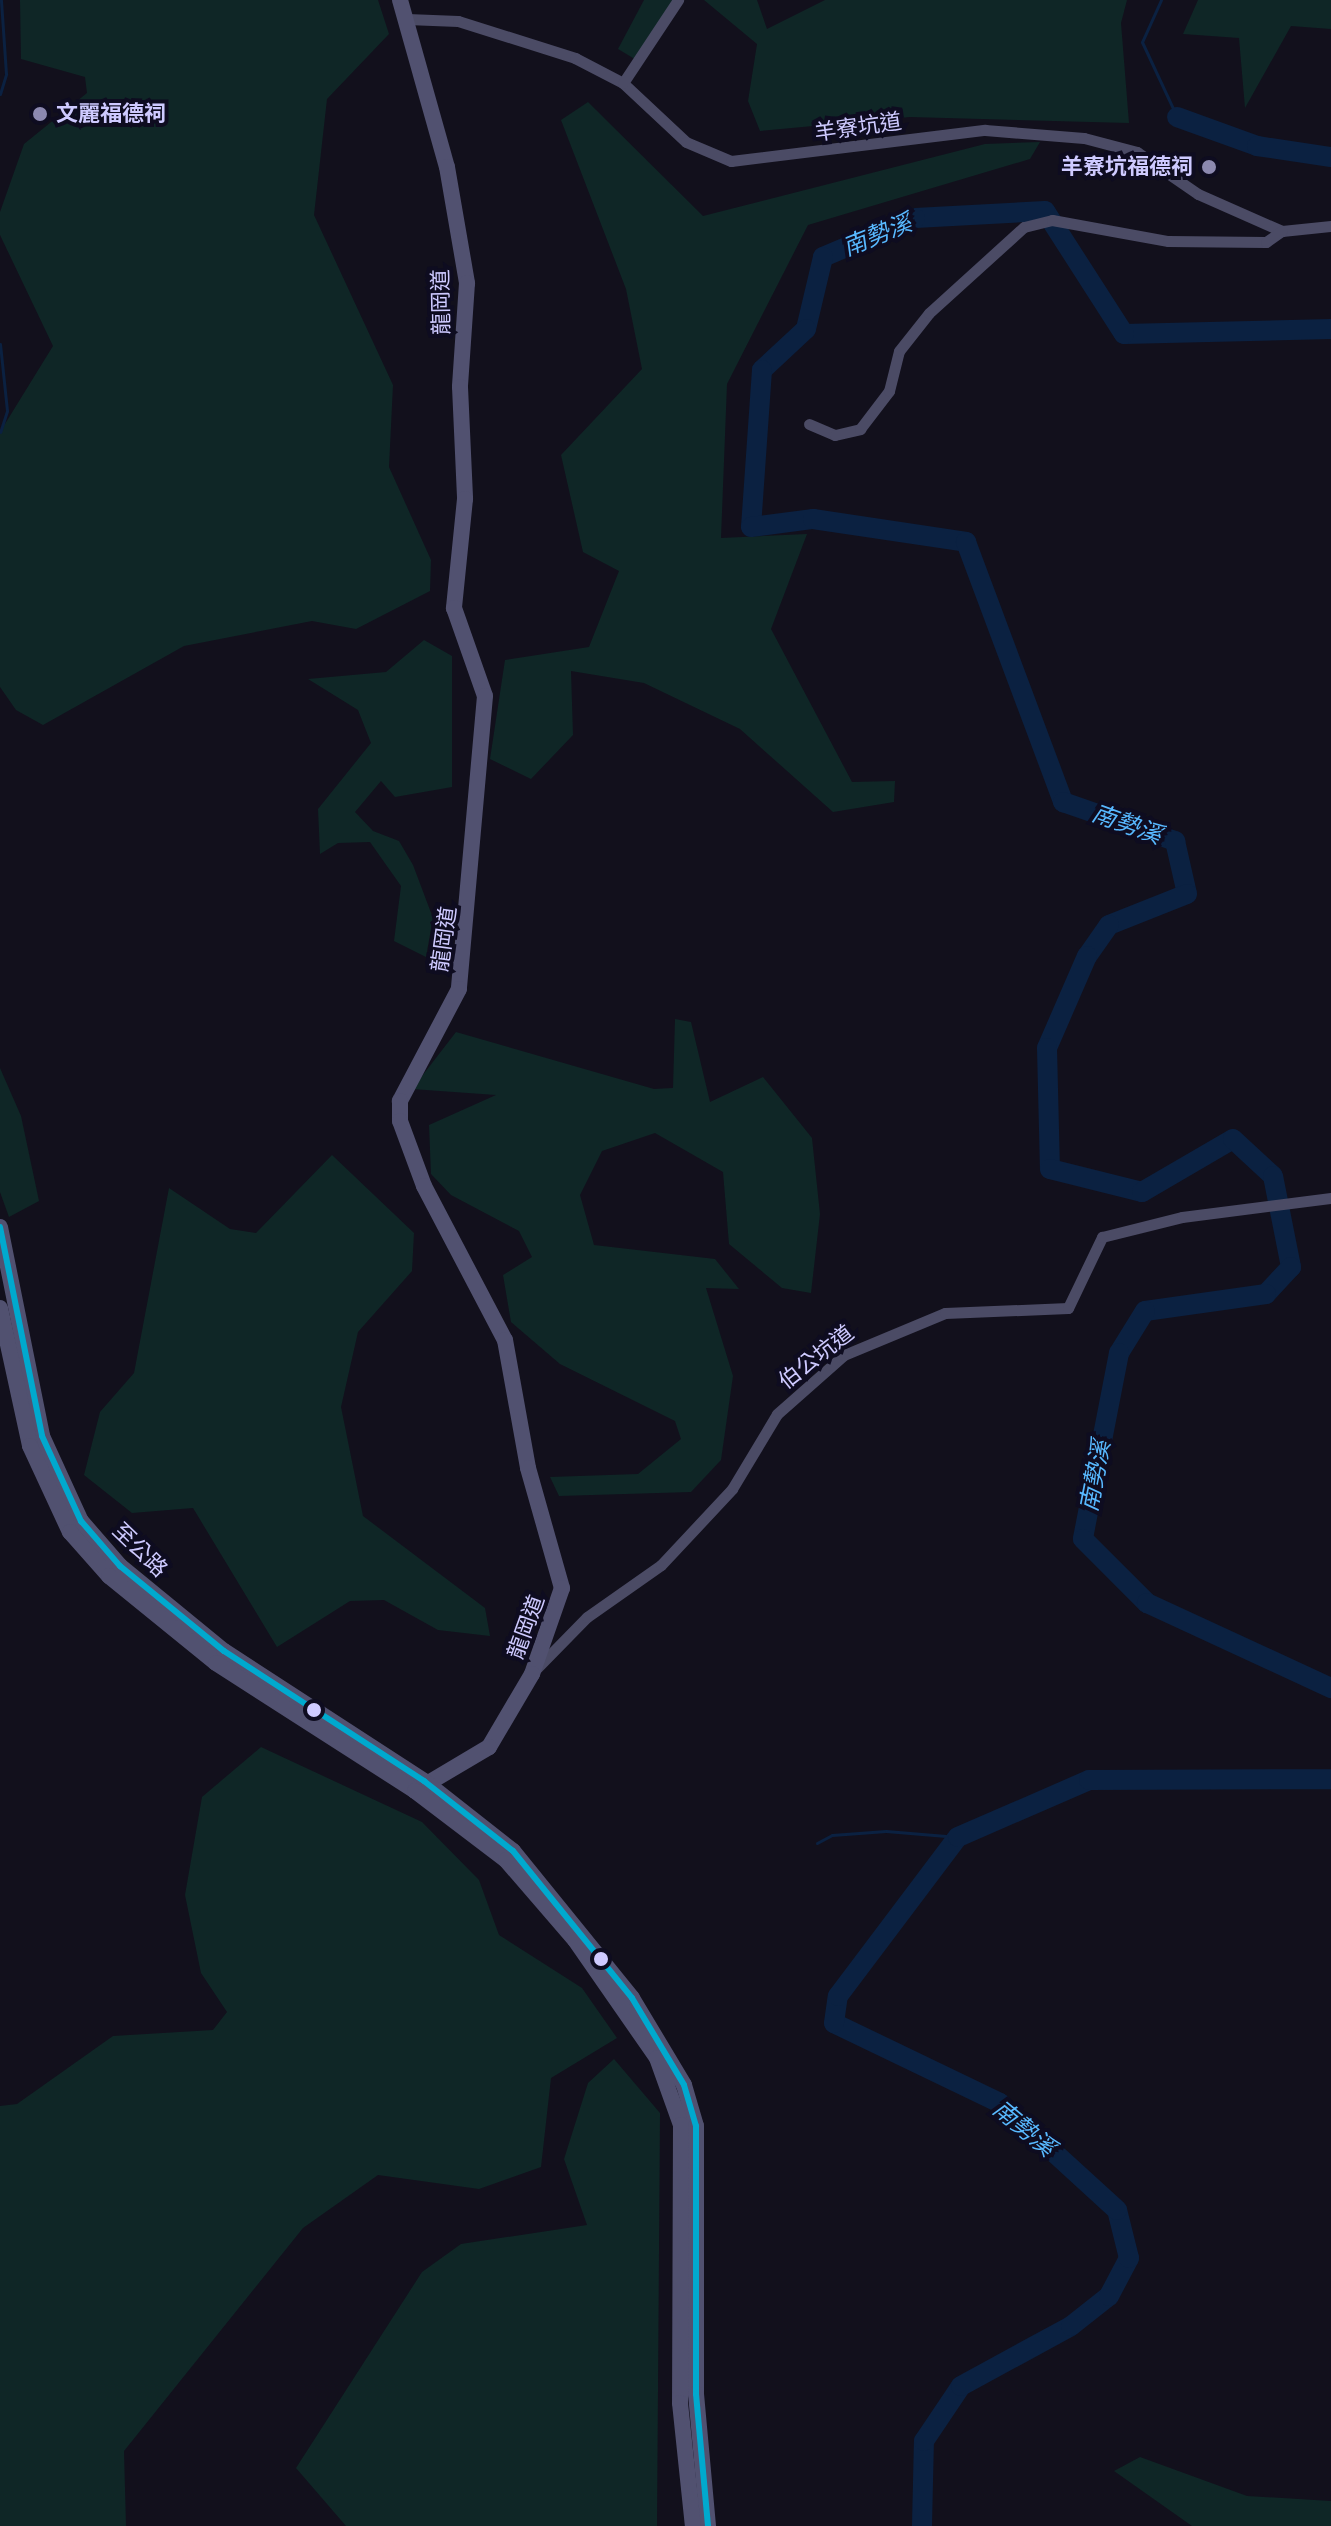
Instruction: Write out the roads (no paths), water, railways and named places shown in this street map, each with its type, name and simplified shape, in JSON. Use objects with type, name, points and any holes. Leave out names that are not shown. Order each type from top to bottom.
[{"type":"street","name":"龍岡道","points":[[400,0],[447,167],[467,283],[460,387],[465,486],[454,608],[485,696],[459,989],[400,1101],[400,1121],[424,1186],[505,1340],[528,1468],[562,1588],[532,1674],[489,1747],[420,1786]]},
{"type":"street","points":[[623,83],[678,0]]},
{"type":"street","name":"羊寮坑道","points":[[407,19],[430,15],[517,37],[623,83],[686,142],[731,161],[985,130],[1084,138],[1137,152],[1198,194],[1282,231],[1331,226]]},
{"type":"street","points":[[809,424],[835,435],[860,429],[889,391],[899,351],[920,323],[1024,227],[1052,220],[1168,241],[1266,242],[1282,231]]},
{"type":"street","name":"伯公坑道","points":[[532,1674],[587,1617],[671,1554],[732,1489],[777,1414],[844,1355],[945,1313],[1068,1308],[1102,1237],[1254,1208],[1302,1205],[1331,1198]]},
{"type":"street","name":"至公路","points":[[0,1227],[5,1308],[58,1482],[115,1571],[220,1657],[420,1786]]},
{"type":"street","points":[[420,1786],[506,1860],[542,1899],[667,2079],[683,2163],[678,2332],[693,2526]]},
{"type":"street","points":[[420,1786],[513,1851],[563,1905],[632,1998],[690,2098],[696,2126],[696,2394],[708,2526]]},
{"type":"waterway","points":[[0,94],[6,74],[1,0]]},
{"type":"waterway","name":"南勢溪","points":[[1161,0],[1142,42],[1177,117]]},
{"type":"waterway","name":"南勢溪","points":[[1177,117],[1257,146],[1331,157]]},
{"type":"waterway","name":"南勢溪","points":[[1331,329],[1124,334],[1045,211],[915,218],[823,257],[806,329],[762,370],[751,527],[813,519],[966,542],[1063,802],[1175,841],[1187,894],[1109,925],[1087,956],[1047,1048],[1050,1169],[1142,1192],[1233,1139],[1273,1176],[1291,1267],[1266,1294],[1145,1311],[1119,1353],[1083,1539],[1147,1603],[1331,1688]]},
{"type":"waterway","points":[[0,344],[7,411],[0,432]]},
{"type":"waterway","name":"南勢溪","points":[[922,2526],[924,2441],[961,2386],[1071,2326],[1109,2296],[1129,2258],[1117,2210],[1000,2103],[834,2023],[838,1996],[958,1837],[1089,1780],[1331,1779]]},
{"type":"waterway","points":[[817,1843],[832,1835],[886,1831],[958,1837]]},
{"type":"place","name":"文麗福德祠","points":[[40,114]]},
{"type":"place","name":"羊寮坑福德祠","points":[[1209,167]]}]
